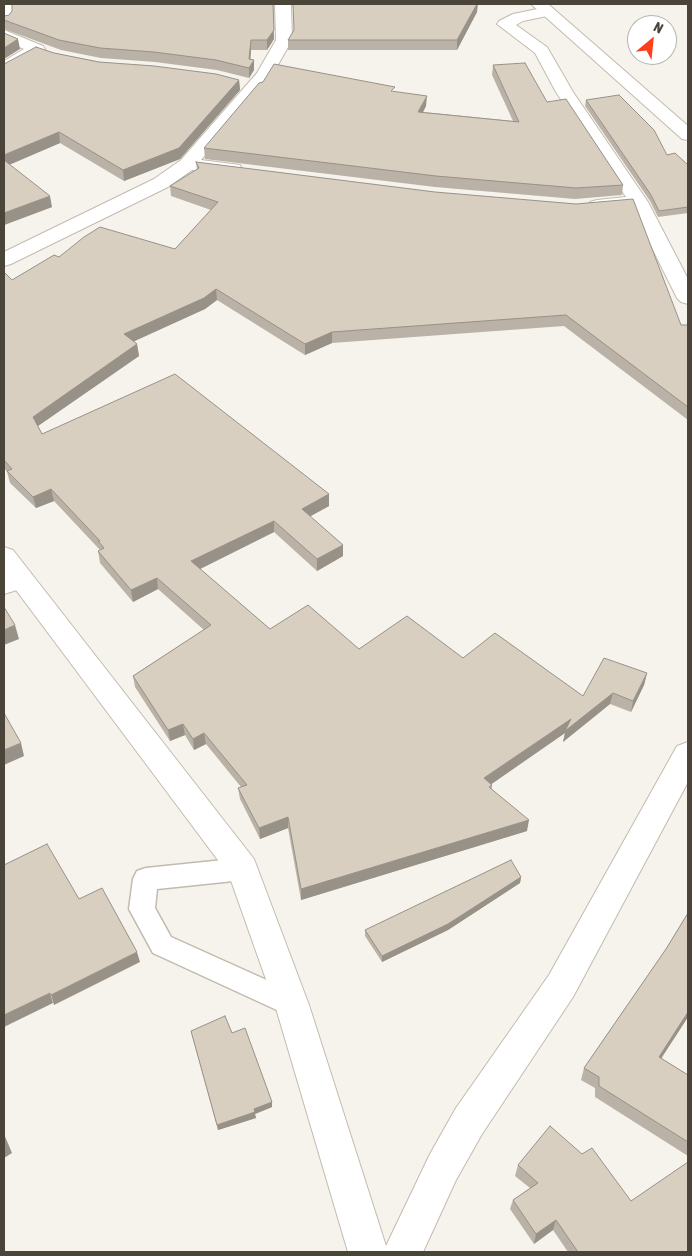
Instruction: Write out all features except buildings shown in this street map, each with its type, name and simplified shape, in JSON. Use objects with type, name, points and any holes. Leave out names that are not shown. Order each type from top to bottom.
[{"type":"street","points":[[4,4],[4,20]]},
{"type":"street","points":[[4,260],[160,182],[188,164],[217,128],[256,87],[284,40],[283,4]]},
{"type":"street","points":[[688,135],[543,8],[505,24],[541,50],[565,92],[604,147],[638,202],[688,298]]},
{"type":"street","points":[[4,35],[44,52],[4,68]]},
{"type":"street","points":[[236,82],[256,87]]},
{"type":"street","points":[[188,164],[247,171]]},
{"type":"street","points":[[575,207],[638,202]]},
{"type":"street","points":[[9,573],[243,869],[292,1006],[368,1252]]},
{"type":"street","points":[[403,1252],[443,1167],[469,1121],[561,986],[688,754]]},
{"type":"lane","points":[[243,869],[146,879],[142,909],[162,945],[292,1006]]}]
